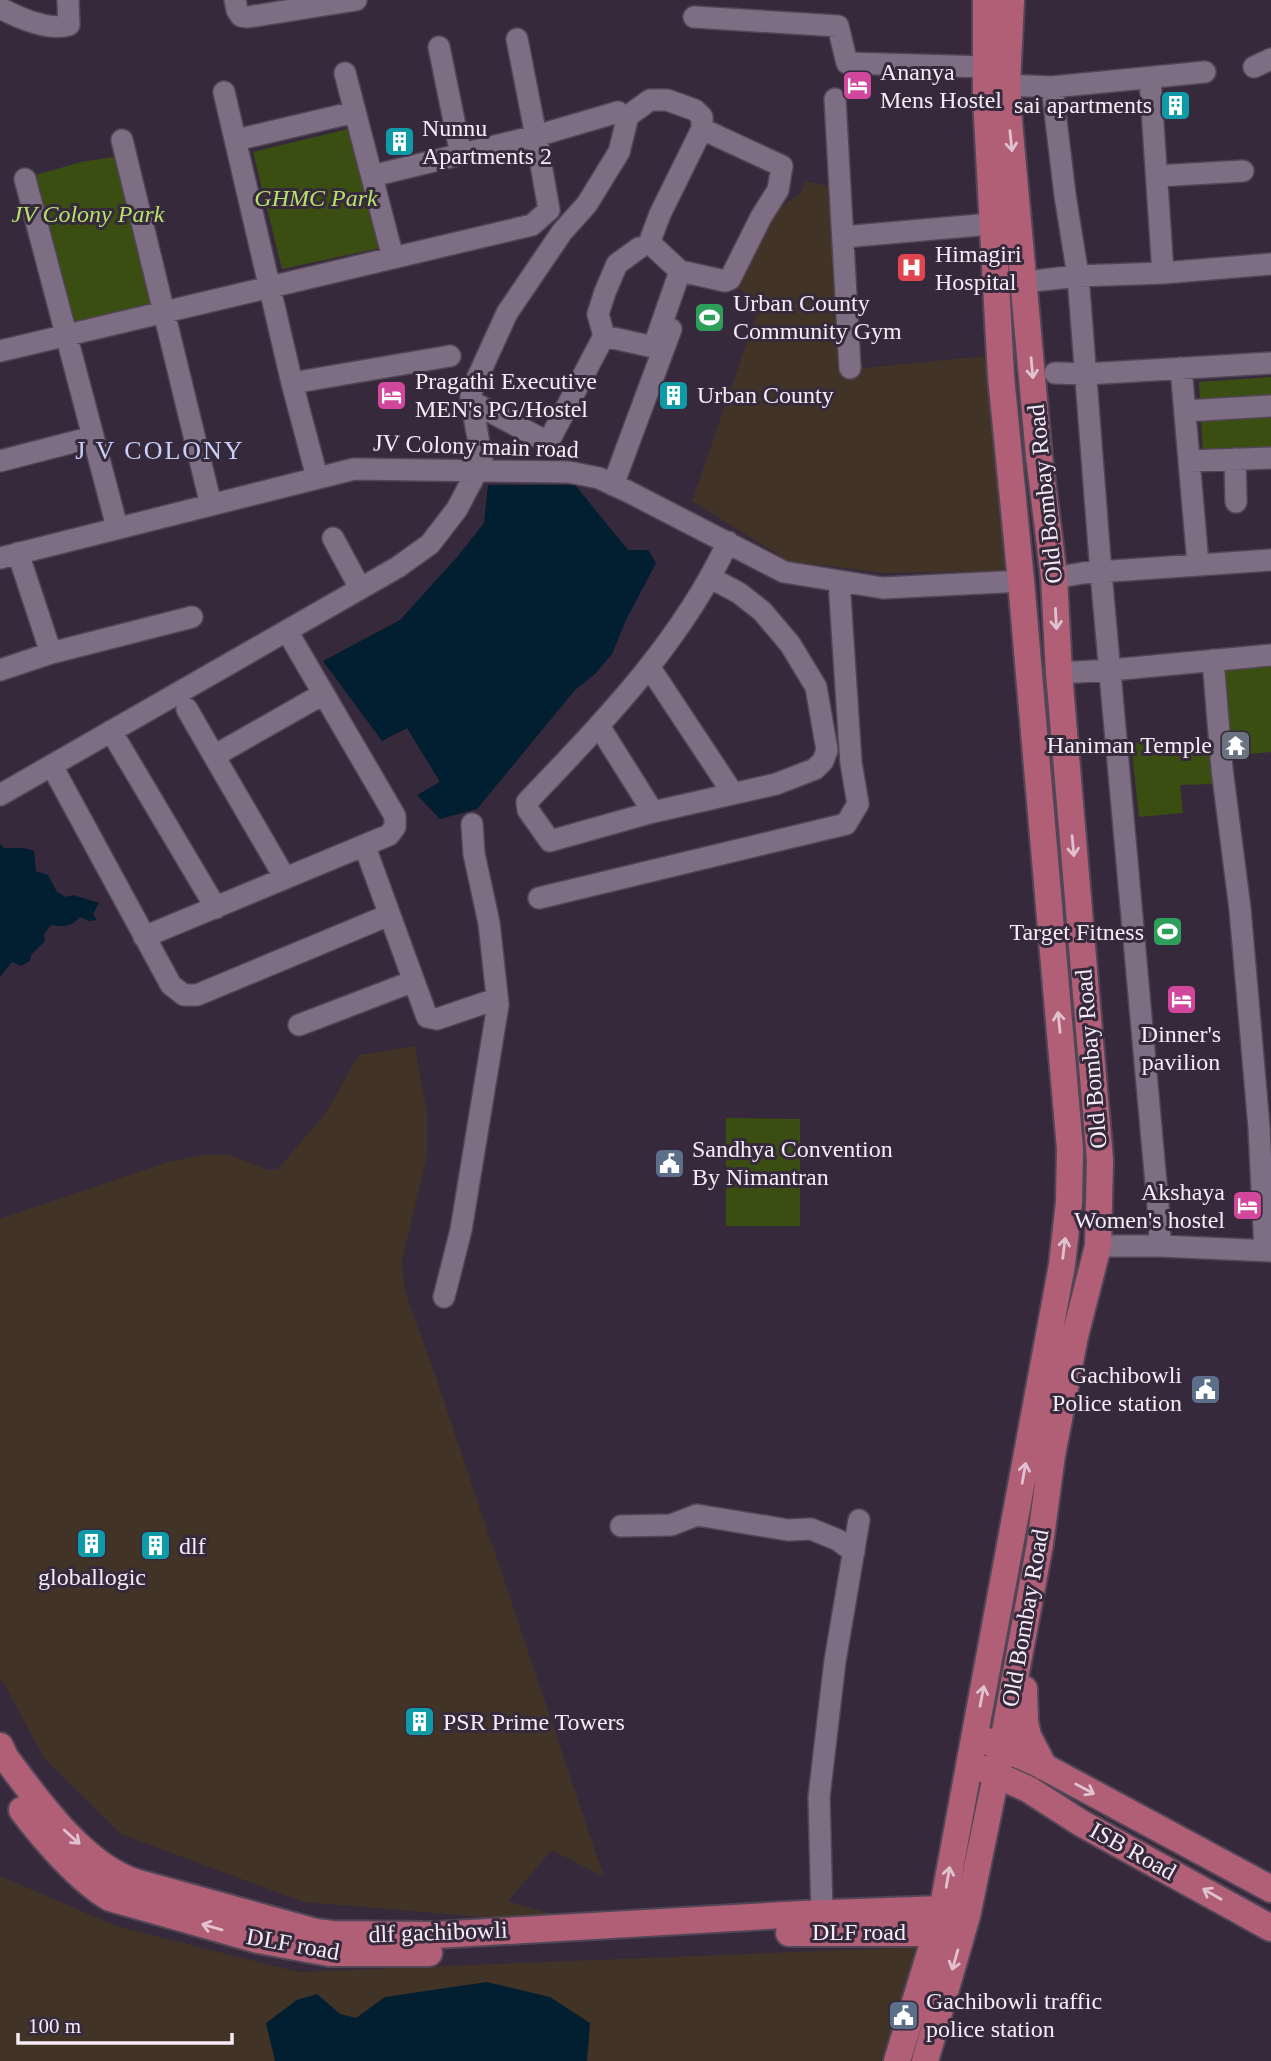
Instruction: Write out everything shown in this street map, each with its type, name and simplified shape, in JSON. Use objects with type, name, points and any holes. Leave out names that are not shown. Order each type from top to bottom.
[{"type":"main road","points":[[897,2061],[940,1921],[1056,1298],[1069,1202],[1070,1149],[1001,376],[991,223],[985,66],[986,0]]},
{"type":"main road","name":"Old Bombay Road","points":[[925,2061],[967,1916],[1040,1544],[1052,1455],[1083,1304],[1098,1246],[1100,1160],[1059,673],[1054,578],[1039,456],[1007,85],[1011,0]]},
{"type":"main road","points":[[1056,1298],[1083,1304]]},
{"type":"main road","points":[[1023,1635],[1025,1722],[1028,1736],[1044,1767]]},
{"type":"main road","name":"ISB Road","points":[[975,1736],[1044,1767],[1271,1889]]},
{"type":"main road","name":"dlf gachibowli","points":[[0,1746],[5,1757],[49,1816],[109,1870],[115,1887],[332,1934],[436,1935],[822,1914],[940,1921]]},
{"type":"main road","name":"ISB Road","points":[[970,1763],[1032,1792],[1082,1823],[1271,1928]]},
{"type":"main road","name":"DLF road","points":[[0,1779],[36,1828],[95,1890],[115,1887],[258,1940],[330,1953],[437,1953],[803,1932],[940,1921]]},
{"type":"main road","points":[[986,1818],[1004,1798],[1009,1797],[1082,1823]]},
{"type":"street","points":[[0,8],[38,23],[61,27],[69,25],[68,0]]},
{"type":"street","points":[[235,0],[241,16],[248,17],[356,0]]},
{"type":"street","points":[[694,17],[838,26],[846,63],[985,66]]},
{"type":"street","points":[[0,351],[532,225],[549,210],[517,39]]},
{"type":"street","points":[[439,47],[461,155]]},
{"type":"street","points":[[1007,85],[1052,87],[1205,72]]},
{"type":"street","points":[[345,73],[393,258]]},
{"type":"street","points":[[1150,79],[1163,273]]},
{"type":"street","points":[[1052,87],[1078,276],[1101,573],[1160,1216],[1160,1246]]},
{"type":"street","points":[[224,92],[292,383],[317,477]]},
{"type":"street","points":[[835,99],[850,368]]},
{"type":"street","points":[[0,796],[398,567],[430,544],[481,471],[471,399],[471,392],[507,313],[562,232],[587,204],[613,162],[619,152],[628,116],[650,100],[667,100],[695,110],[702,117],[702,129],[648,244],[617,264],[598,314],[604,336],[551,436],[545,439],[538,437],[471,399]]},
{"type":"street","points":[[236,140],[355,112]]},
{"type":"street","points":[[372,176],[536,136],[618,112]]},
{"type":"street","points":[[648,244],[680,271],[725,281],[730,279],[761,217],[778,190],[782,166],[702,129]]},
{"type":"street","points":[[121,140],[211,505]]},
{"type":"street","points":[[1157,176],[1242,170]]},
{"type":"street","points":[[25,179],[117,527]]},
{"type":"street","points":[[843,237],[991,223]]},
{"type":"street","points":[[1024,282],[1271,264]]},
{"type":"street","points":[[604,336],[644,346],[655,343],[680,271]]},
{"type":"street","points":[[623,480],[676,316]]},
{"type":"street","points":[[292,383],[450,356]]},
{"type":"street","points":[[1055,373],[1086,374],[1271,363]]},
{"type":"street","points":[[1181,368],[1198,564]]},
{"type":"street","points":[[1185,411],[1270,406]]},
{"type":"street","points":[[0,461],[93,437]]},
{"type":"street","points":[[1191,461],[1271,458]]},
{"type":"street","points":[[1235,460],[1236,502]]},
{"type":"street","name":"JV Colony main road","points":[[9,555],[354,469],[569,472],[623,480],[784,572],[883,588],[1021,582]]},
{"type":"street","points":[[333,538],[360,588]]},
{"type":"street","points":[[711,578],[739,593],[762,611],[790,644],[816,687],[827,750],[823,761],[815,769],[776,783],[653,811],[552,841],[548,839],[528,810],[527,802],[650,668],[711,578],[728,542]]},
{"type":"street","points":[[9,555],[51,653]]},
{"type":"street","points":[[1054,578],[1271,560]]},
{"type":"street","points":[[539,898],[846,824],[858,804],[852,763],[838,581]]},
{"type":"street","points":[[0,670],[51,653],[192,617]]},
{"type":"street","points":[[144,937],[365,847],[389,835],[395,827],[395,816],[287,631]]},
{"type":"street","points":[[1059,673],[1271,655]]},
{"type":"street","points":[[1098,1246],[1268,1251],[1240,909],[1222,769],[1213,660]]},
{"type":"street","points":[[650,668],[732,792]]},
{"type":"street","points":[[214,756],[323,694]]},
{"type":"street","points":[[187,709],[285,878]]},
{"type":"street","points":[[599,726],[653,811]]},
{"type":"street","points":[[111,731],[216,908]]},
{"type":"street","points":[[52,765],[144,937],[171,985],[178,992],[191,996],[389,915]]},
{"type":"street","points":[[444,1297],[461,1230],[498,1005],[489,923],[474,854],[471,824]]},
{"type":"street","points":[[365,847],[427,1017],[432,1019],[496,999]]},
{"type":"street","points":[[299,1025],[414,981]]},
{"type":"street","points":[[621,1526],[671,1525],[697,1515],[788,1530],[811,1529],[838,1540],[854,1552]]},
{"type":"street","points":[[822,1914],[819,1797],[835,1661],[859,1520]]},
{"type":"shaded area","points":[[806,181],[836,188],[863,368],[987,356],[1012,571],[884,573],[788,561],[692,501],[761,302],[734,286],[774,212],[801,193]]},
{"type":"shaded area","points":[[415,1046],[427,1113],[427,1156],[402,1260],[404,1289],[604,1877],[552,1850],[508,1901],[590,1926],[304,1902],[121,1834],[45,1759],[0,1677],[0,1219],[168,1162],[203,1155],[229,1155],[266,1169],[277,1170],[325,1114],[359,1055]]},
{"type":"shaded area","points":[[0,1876],[116,1926],[298,1972],[918,1947],[881,2061],[0,2061]]},
{"type":"green space","name":"GHMC Park","points":[[352,128],[380,248],[282,269],[253,152]]},
{"type":"green space","name":"JV Colony Park","points":[[120,156],[151,306],[69,324],[36,175],[81,162]]},
{"type":"green space","points":[[1271,377],[1271,452],[1203,455],[1199,382]]},
{"type":"green space","points":[[1271,662],[1271,752],[1229,756],[1224,667]]},
{"type":"green space","points":[[1173,739],[1178,756],[1210,750],[1213,784],[1180,785],[1183,813],[1139,817],[1131,743]]},
{"type":"green space","points":[[726,1118],[800,1119],[800,1226],[726,1226]]},
{"type":"water","points":[[488,485],[575,485],[628,550],[648,550],[656,563],[626,620],[612,654],[595,674],[575,690],[477,809],[440,819],[417,795],[440,782],[407,728],[382,741],[323,661],[400,620],[484,523]]},
{"type":"water","points":[[0,844],[4,848],[34,851],[36,871],[48,875],[57,892],[66,897],[73,895],[99,903],[93,914],[97,920],[89,921],[80,917],[67,925],[51,925],[44,934],[45,941],[31,955],[30,961],[21,966],[12,962],[0,977]]},
{"type":"water","points":[[487,1982],[550,1997],[590,2023],[587,2061],[275,2061],[266,2023],[297,2000],[317,1994],[340,2014],[356,2018],[385,1997]]},
{"type":"place","name":"Ananya Mens Hostel","points":[[857,86]]},
{"type":"place","name":"sai apartments","points":[[1175,105]]},
{"type":"place","name":"Nunnu Apartments 2","points":[[399,142]]},
{"type":"place","name":"Himagiri Hospital","points":[[912,268]]},
{"type":"place","name":"Urban County Community Gym","points":[[710,317]]},
{"type":"place","name":"Pragathi Executive MEN's PG/Hostel","points":[[392,395]]},
{"type":"place","name":"Urban County","points":[[674,395]]},
{"type":"place","name":"Haniman Temple","points":[[1235,745]]},
{"type":"place","name":"Target Fitness","points":[[1167,932]]},
{"type":"place","name":"Dinner's pavilion","points":[[1181,1000]]},
{"type":"place","name":"Sandhya Convention By Nimantran","points":[[669,1163]]},
{"type":"place","name":"Akshaya Women's hostel","points":[[1248,1206]]},
{"type":"place","name":"Gachibowli Police station","points":[[1205,1389]]},
{"type":"place","name":"globallogic","points":[[92,1543]]},
{"type":"place","name":"dlf","points":[[156,1546]]},
{"type":"place","name":"PSR Prime Towers","points":[[420,1722]]},
{"type":"place","name":"Gachibowli traffic police station","points":[[903,2015]]},
{"type":"district","name":"J V COLONY","points":[[160,450]]}]
